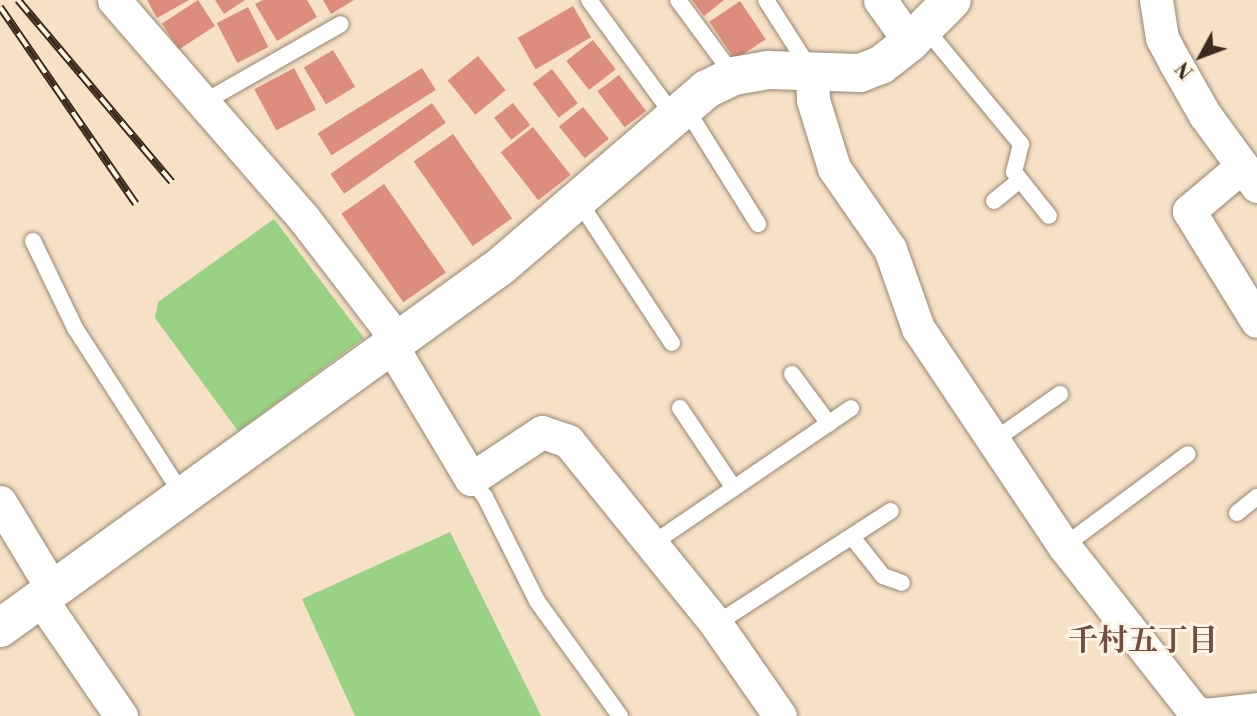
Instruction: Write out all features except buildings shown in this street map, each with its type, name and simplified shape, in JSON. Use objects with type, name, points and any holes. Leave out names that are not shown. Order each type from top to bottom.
[{"type":"street","points":[[114,0],[206,102],[305,219],[386,325],[457,460],[471,479],[542,432],[553,433],[568,441],[716,624],[780,716]]},
{"type":"street","points":[[880,0],[918,35]]},
{"type":"street","points":[[0,628],[501,266],[680,111],[734,76],[769,70],[860,73],[881,65],[918,35],[952,0]]},
{"type":"street","points":[[1156,0],[1162,38],[1249,176],[1189,211],[1257,321]]},
{"type":"street","points":[[812,72],[813,100],[834,168],[890,249],[918,328],[1064,546],[1192,713],[1205,715],[1257,709]]},
{"type":"street","points":[[0,502],[47,594],[121,716]]},
{"type":"lane","points":[[589,0],[680,111],[758,224]]},
{"type":"lane","points":[[678,0],[734,76]]},
{"type":"lane","points":[[766,0],[812,72]]},
{"type":"lane","points":[[206,102],[341,24]]},
{"type":"lane","points":[[918,35],[1021,144],[1014,172],[1049,216]]},
{"type":"lane","points":[[994,201],[1020,180]]},
{"type":"lane","points":[[578,200],[672,343]]},
{"type":"lane","points":[[33,241],[75,328],[182,494]]},
{"type":"lane","points":[[792,374],[829,424]]},
{"type":"lane","points":[[993,441],[1060,394]]},
{"type":"lane","points":[[680,408],[733,487]]},
{"type":"lane","points":[[652,544],[851,408]]},
{"type":"lane","points":[[1064,546],[1188,454]]},
{"type":"lane","points":[[471,479],[485,497],[537,601],[620,716]]},
{"type":"lane","points":[[1237,513],[1257,497]]},
{"type":"lane","points":[[716,624],[891,511]]},
{"type":"lane","points":[[852,537],[883,576],[902,583]]},
{"type":"green space","points":[[274,219],[364,338],[238,431],[155,318],[158,302]]},
{"type":"green space","points":[[450,532],[541,716],[355,716],[302,599]]},
{"type":"railway","points":[[18,0],[172,182]]},
{"type":"railway","points":[[0,7],[136,204]]},
{"type":"district","name":"千村五丁目","points":[[1143,641]]}]
